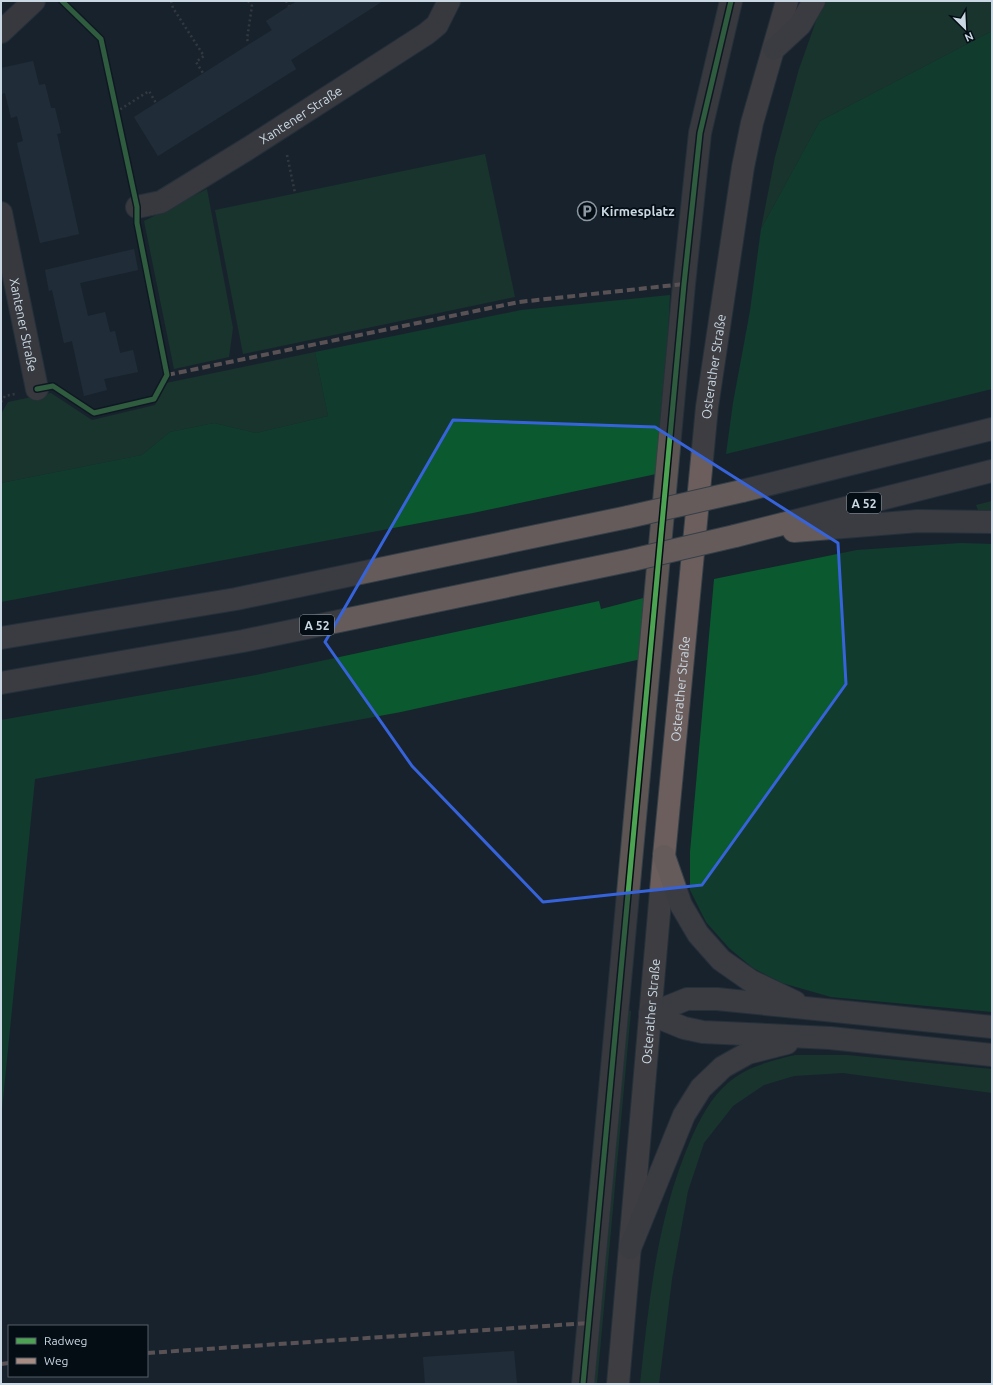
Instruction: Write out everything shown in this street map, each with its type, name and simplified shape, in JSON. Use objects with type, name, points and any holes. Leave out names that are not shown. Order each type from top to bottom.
[{"type":"highway","points":[[774,49],[800,25],[814,1]]},
{"type":"highway","points":[[1,638],[236,599],[628,517],[742,491],[992,429]]},
{"type":"highway","name":"A 52","points":[[1,682],[243,640],[632,560],[735,536],[992,471]]},
{"type":"highway","points":[[735,536],[918,521],[992,522]]},
{"type":"highway","points":[[664,856],[681,905],[698,934],[721,960],[751,981],[813,1010]]},
{"type":"highway","points":[[650,1014],[687,999],[717,999],[813,1010],[992,1027]]},
{"type":"highway","points":[[650,1014],[684,1028],[703,1032],[830,1038],[992,1054]]},
{"type":"highway","points":[[630,1248],[684,1115],[701,1088],[723,1067],[748,1053],[782,1043],[830,1038]]},
{"type":"main road","name":"Osterather Straße","points":[[618,1384],[664,856],[707,407],[743,167],[752,123],[787,1]]},
{"type":"street","points":[[1,32],[34,1]]},
{"type":"street","name":"Xantener Straße","points":[[136,207],[161,202],[252,146],[426,34],[437,25],[449,1]]},
{"type":"street","points":[[583,1384],[684,277],[700,133],[730,1]]},
{"type":"street","name":"Xantener Straße","points":[[1,213],[37,390]]},
{"type":"path","points":[[171,1],[173,8],[204,56],[196,62],[203,73]]},
{"type":"path","points":[[248,1],[252,6],[247,39],[250,44]]},
{"type":"path","points":[[286,1],[289,6]]},
{"type":"path","points":[[116,112],[149,91],[156,102]]},
{"type":"path","points":[[287,155],[295,193]]},
{"type":"highlighted area","points":[[453,420],[655,427],[838,543],[846,684],[702,885],[543,902],[412,766],[325,642]]},
{"type":"green space","points":[[826,1],[992,1],[992,31],[820,121],[761,229],[775,157],[799,69],[821,7]]},
{"type":"green space","points":[[992,31],[992,389],[726,454],[733,403],[750,311],[761,229],[820,121]]},
{"type":"green space","points":[[485,154],[515,297],[243,354],[215,210]]},
{"type":"green space","points":[[207,189],[233,328],[229,357],[174,369],[144,221]]},
{"type":"green space","points":[[670,295],[661,473],[473,513],[1,602],[1,483],[142,455],[170,432],[214,423],[256,433],[328,416],[315,352],[521,310]]},
{"type":"green space","points":[[315,352],[328,416],[256,433],[214,423],[170,432],[142,455],[1,483],[1,414],[8,402],[51,393],[92,420],[155,405],[166,383]]},
{"type":"green space","points":[[992,501],[992,511],[978,510],[976,505]]},
{"type":"green space","points":[[961,543],[992,544],[992,1012],[831,997],[782,983],[753,968],[729,948],[706,922],[690,890],[690,852],[714,579],[857,550]]},
{"type":"green space","points":[[651,596],[646,658],[401,712],[35,779],[1,1119],[1,720],[256,675],[599,601],[601,609]]},
{"type":"green space","points":[[625,1010],[631,1011],[597,1384],[589,1384]]},
{"type":"green space","points":[[795,1055],[847,1055],[992,1069],[992,1093],[843,1073],[794,1076],[764,1085],[733,1106],[704,1143],[688,1191],[672,1279],[659,1384],[640,1384],[651,1291],[662,1229],[679,1169],[694,1131],[711,1101],[736,1076],[752,1068]]},
{"type":"building","points":[[297,1],[383,1],[291,60],[296,69],[158,156],[134,117],[272,30],[266,21]]},
{"type":"building","points":[[33,61],[39,85],[45,84],[51,108],[55,108],[61,133],[57,134],[79,234],[40,243],[17,143],[23,141],[17,116],[11,118],[5,93],[1,94],[1,68]]},
{"type":"building","points":[[134,249],[138,270],[80,283],[88,316],[105,312],[110,332],[115,331],[120,353],[133,350],[138,372],[104,379],[107,390],[84,396],[72,341],[64,343],[52,290],[49,291],[45,270]]},
{"type":"building","points":[[514,1351],[517,1384],[425,1384],[423,1357]]},
{"type":"marked path","points":[[167,375],[519,302],[684,284]]},
{"type":"marked path","points":[[148,1353],[589,1323]]},
{"type":"marked path","points":[[1,1364],[8,1363]]},
{"type":"cycle path","points":[[37,389],[53,386],[94,413],[154,399],[167,375],[137,223],[137,207],[101,39],[62,1]]},
{"type":"cycle path","points":[[583,1384],[684,284],[700,133],[731,1]]},
{"type":"place","name":"Kirmesplatz","points":[[587,211]]}]
